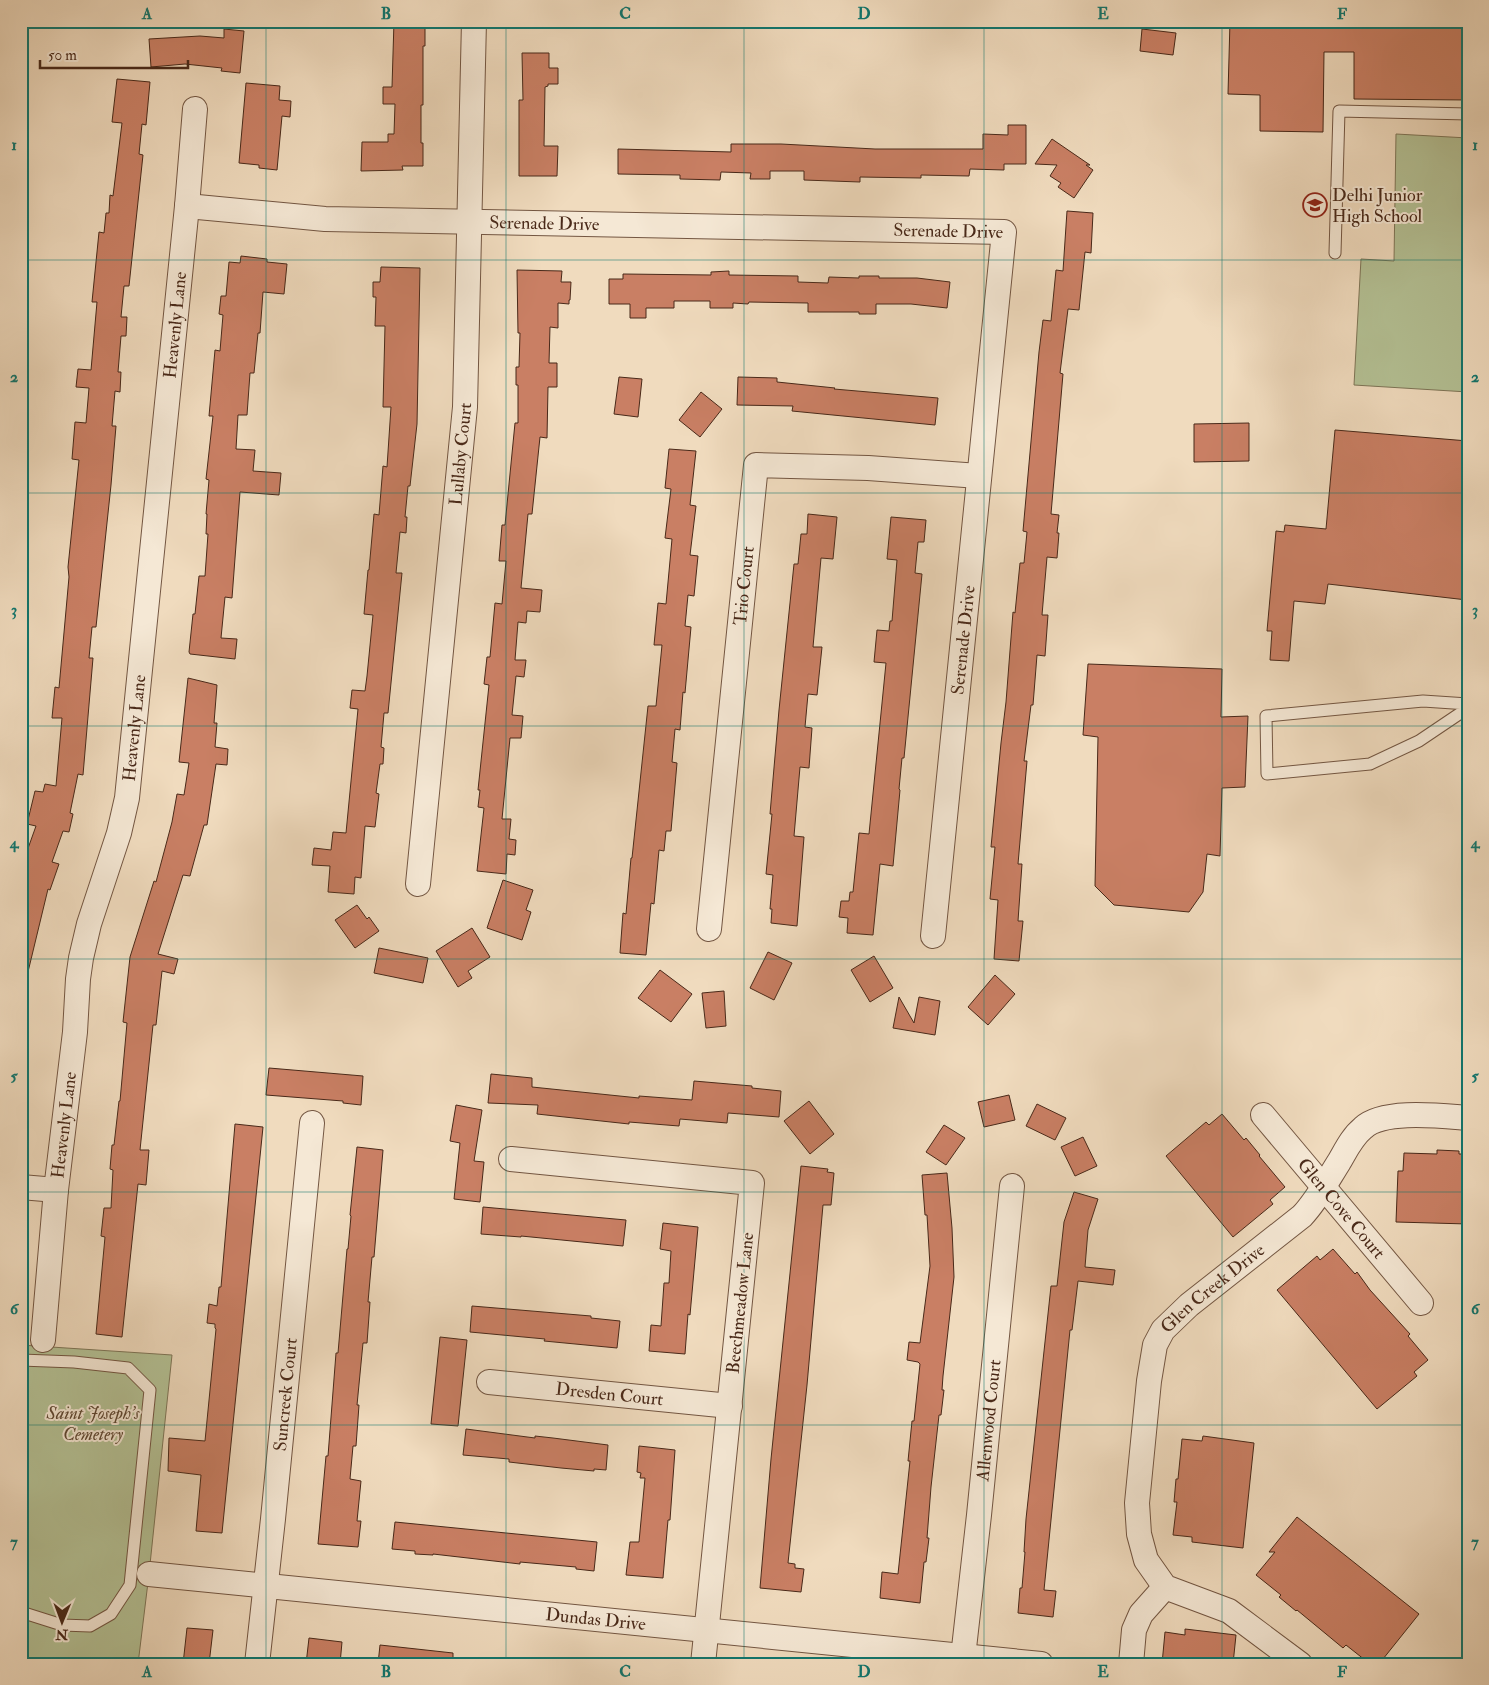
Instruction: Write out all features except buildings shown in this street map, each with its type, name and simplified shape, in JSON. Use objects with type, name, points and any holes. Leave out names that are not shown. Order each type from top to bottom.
[{"type":"street","name":"Lullaby Court","points":[[418,884],[465,407],[474,21]]},
{"type":"street","name":"Heavenly Lane","points":[[43,1340],[56,1190],[75,1032],[81,958],[89,924],[119,833],[127,798],[195,109]]},
{"type":"street","name":"Serenade Drive","points":[[186,206],[325,219],[1004,232],[933,936]]},
{"type":"street","name":"Trio Court","points":[[709,929],[756,465],[868,468],[980,476]]},
{"type":"street","name":"Glen Cove Court","points":[[1263,1115],[1421,1303]]},
{"type":"street","name":"Glen Creek Drive","points":[[1165,1587],[1146,1560],[1139,1534],[1137,1503],[1149,1381],[1155,1346],[1163,1330],[1189,1305],[1302,1216],[1324,1188],[1352,1139],[1364,1126],[1380,1118],[1398,1116],[1468,1118]]},
{"type":"street","name":"Suncreek Court","points":[[257,1664],[312,1124]]},
{"type":"street","name":"Beechmeadow Lane","points":[[511,1159],[752,1183],[703,1664]]},
{"type":"street","name":"Allenwood Court","points":[[964,1656],[1012,1186]]},
{"type":"street","points":[[21,1187],[56,1190]]},
{"type":"street","name":"Dresden Court","points":[[489,1382],[730,1406]]},
{"type":"street","name":"Dundas Drive","points":[[150,1574],[1040,1664]]},
{"type":"street","points":[[1131,1664],[1134,1630],[1141,1614],[1165,1587],[1229,1611],[1300,1664]]},
{"type":"lane","points":[[1335,253],[1339,111],[1468,114]]},
{"type":"lane","points":[[1424,702],[1468,706],[1419,741],[1370,764],[1267,774],[1266,716],[1424,702]]},
{"type":"lane","points":[[21,1360],[74,1362],[128,1368],[150,1390],[130,1585],[111,1614],[90,1626],[62,1625],[21,1612]]},
{"type":"green space","points":[[1396,134],[1468,138],[1468,392],[1354,385],[1361,259],[1394,261]]},
{"type":"green space","name":"Saint Joseph’s Cemetery","points":[[21,1345],[172,1355],[138,1664],[21,1664]]},
{"type":"place","name":"Delhi Junior High School","points":[[1315,205]]}]
